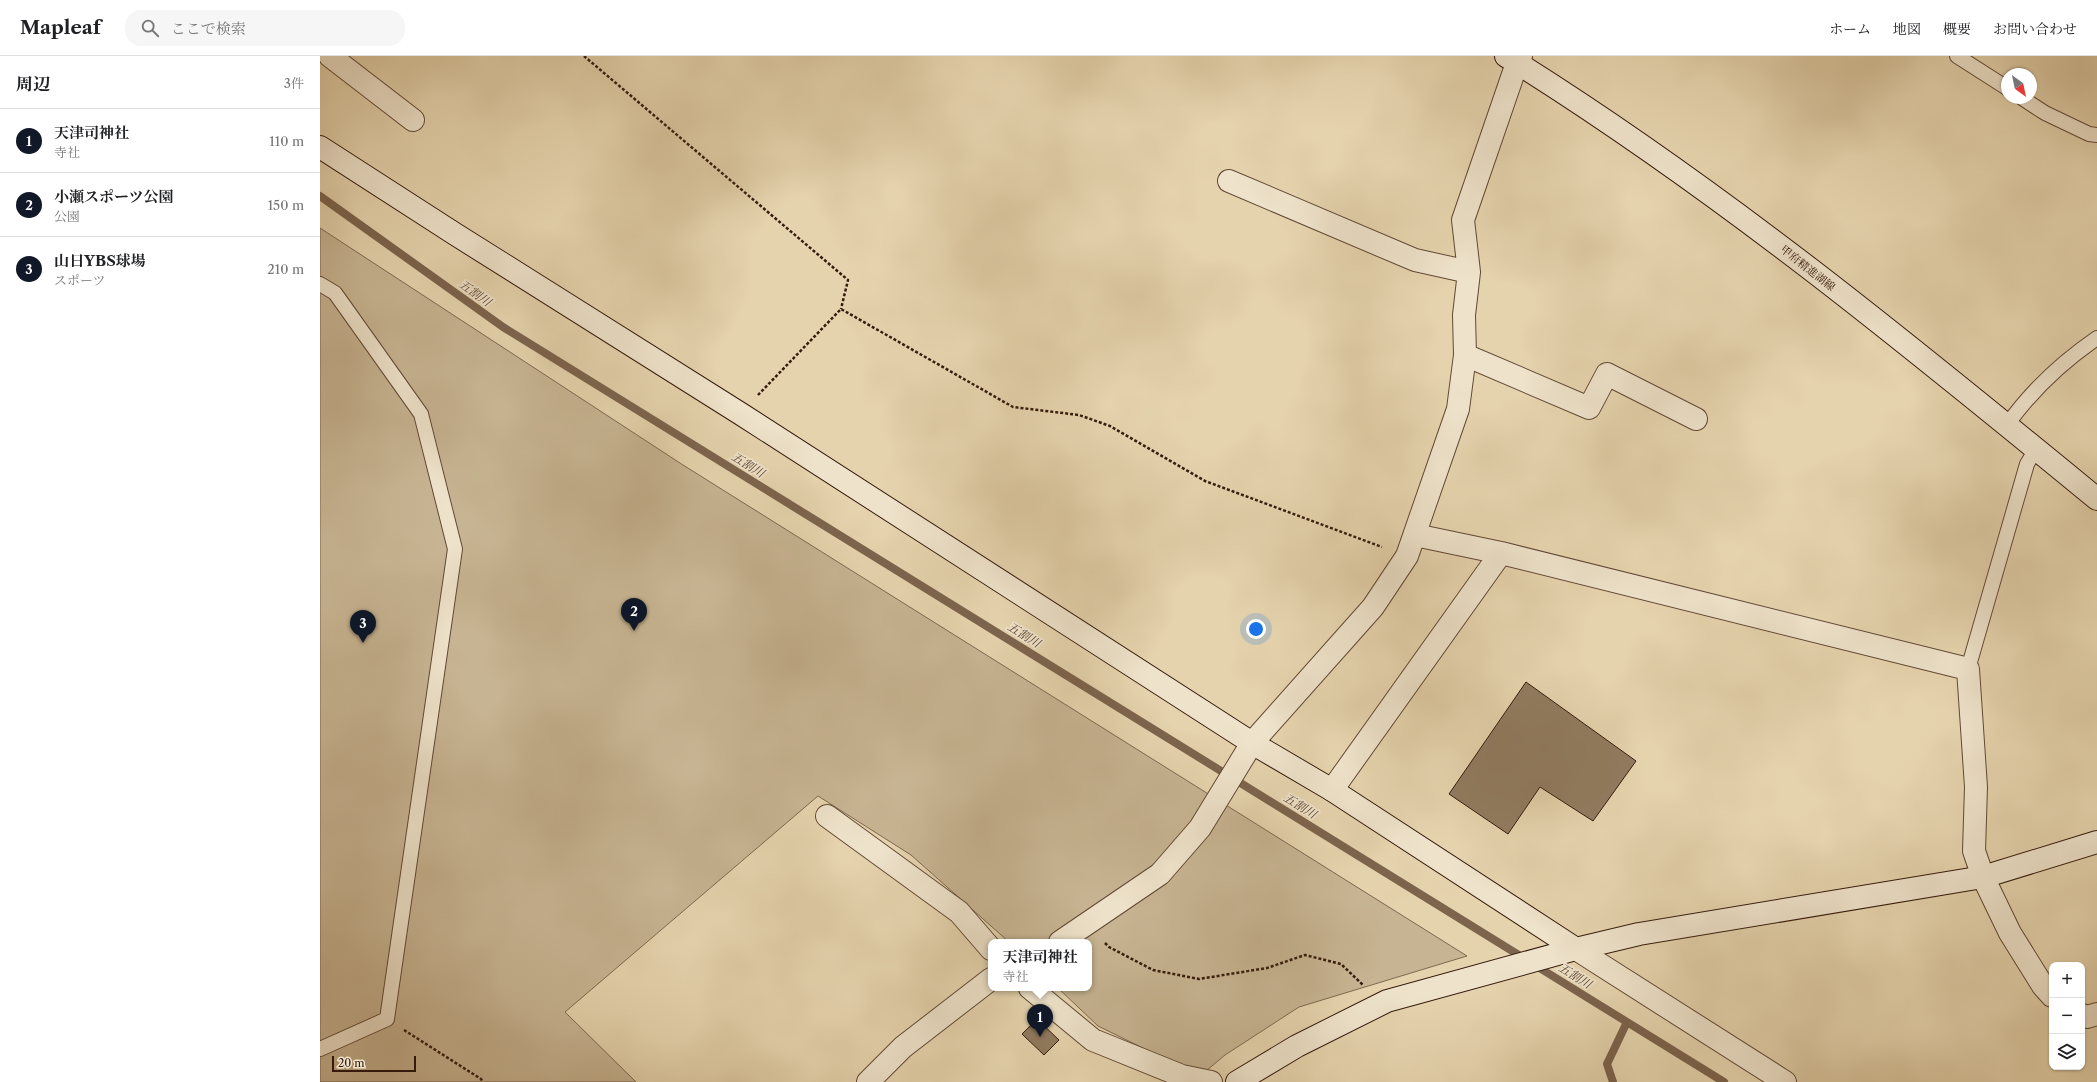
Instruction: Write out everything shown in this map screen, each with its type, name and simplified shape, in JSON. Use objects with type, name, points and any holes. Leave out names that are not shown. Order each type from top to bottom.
[{"type":"street","points":[[330,56],[413,120]]},
{"type":"street","points":[[1064,939],[1160,874],[1200,828],[1228,785],[1247,750],[1373,606],[1407,556],[1458,409],[1465,355],[1464,315],[1469,272],[1463,220],[1514,58]]},
{"type":"street","name":"甲府精進湖線","points":[[1514,58],[1625,134],[1754,226],[2007,425],[2097,499]]},
{"type":"street","points":[[320,147],[741,414],[1247,750],[1332,790],[1576,949],[1785,1082]]},
{"type":"street","points":[[1229,182],[1415,260],[1469,272]]},
{"type":"street","points":[[1465,355],[1589,408],[1607,374],[1696,419]]},
{"type":"street","points":[[1415,535],[1501,553],[1968,669],[1976,787],[1974,851],[1983,877],[2010,933],[2043,986],[2049,993]]},
{"type":"street","points":[[1332,790],[1501,553]]},
{"type":"street","points":[[827,816],[959,912],[988,946]]},
{"type":"street","points":[[1237,1082],[1297,1046],[1387,1000],[1515,967],[1576,949],[1639,934],[1983,877],[2097,842]]},
{"type":"street","points":[[868,1082],[903,1047],[988,980]]},
{"type":"street","points":[[1034,991],[1093,1040],[1182,1076],[1211,1082]]},
{"type":"street","points":[[2085,1016],[2097,1014]]},
{"type":"lane","points":[[1957,56],[2001,84]]},
{"type":"lane","points":[[2031,104],[2045,113],[2089,134],[2097,135]]},
{"type":"lane","points":[[320,284],[335,293],[421,414],[455,549],[387,1019],[320,1049]]},
{"type":"lane","points":[[2007,425],[2025,400],[2068,358],[2097,338]]},
{"type":"lane","points":[[1968,669],[2027,464],[2036,449]]},
{"type":"path","points":[[584,56],[848,280],[841,310],[741,414]]},
{"type":"path","points":[[841,310],[1013,407],[1079,415],[1110,426],[1205,481],[1407,556]]},
{"type":"path","points":[[1087,924],[1109,947],[1153,970],[1199,979],[1267,968],[1305,955],[1341,964],[1357,978],[1379,1005]]},
{"type":"path","points":[[387,1019],[481,1079],[483,1082]]},
{"type":"shaded area","points":[[320,228],[683,465],[1467,956],[1299,1007],[1225,1055],[1200,1076],[1098,1026],[1061,991],[1092,991],[1092,939],[1006,939],[911,855],[818,796],[565,1012],[636,1082],[320,1082]]},
{"type":"building","points":[[1526,682],[1636,761],[1593,821],[1540,787],[1508,834],[1449,794]]},
{"type":"building","points":[[1037,1019],[1059,1040],[1044,1055],[1022,1034]]},
{"type":"waterway","name":"五割川","points":[[320,196],[503,327],[1724,1082]]},
{"type":"waterway","points":[[1613,1082],[1607,1064],[1627,1022]]},
{"type":"place","name":"小瀬スポーツ公園","points":[[634,631]]},
{"type":"place","name":"山日YBS球場","points":[[363,643]]},
{"type":"place","name":"天津司神社","points":[[1040,1037]]}]
